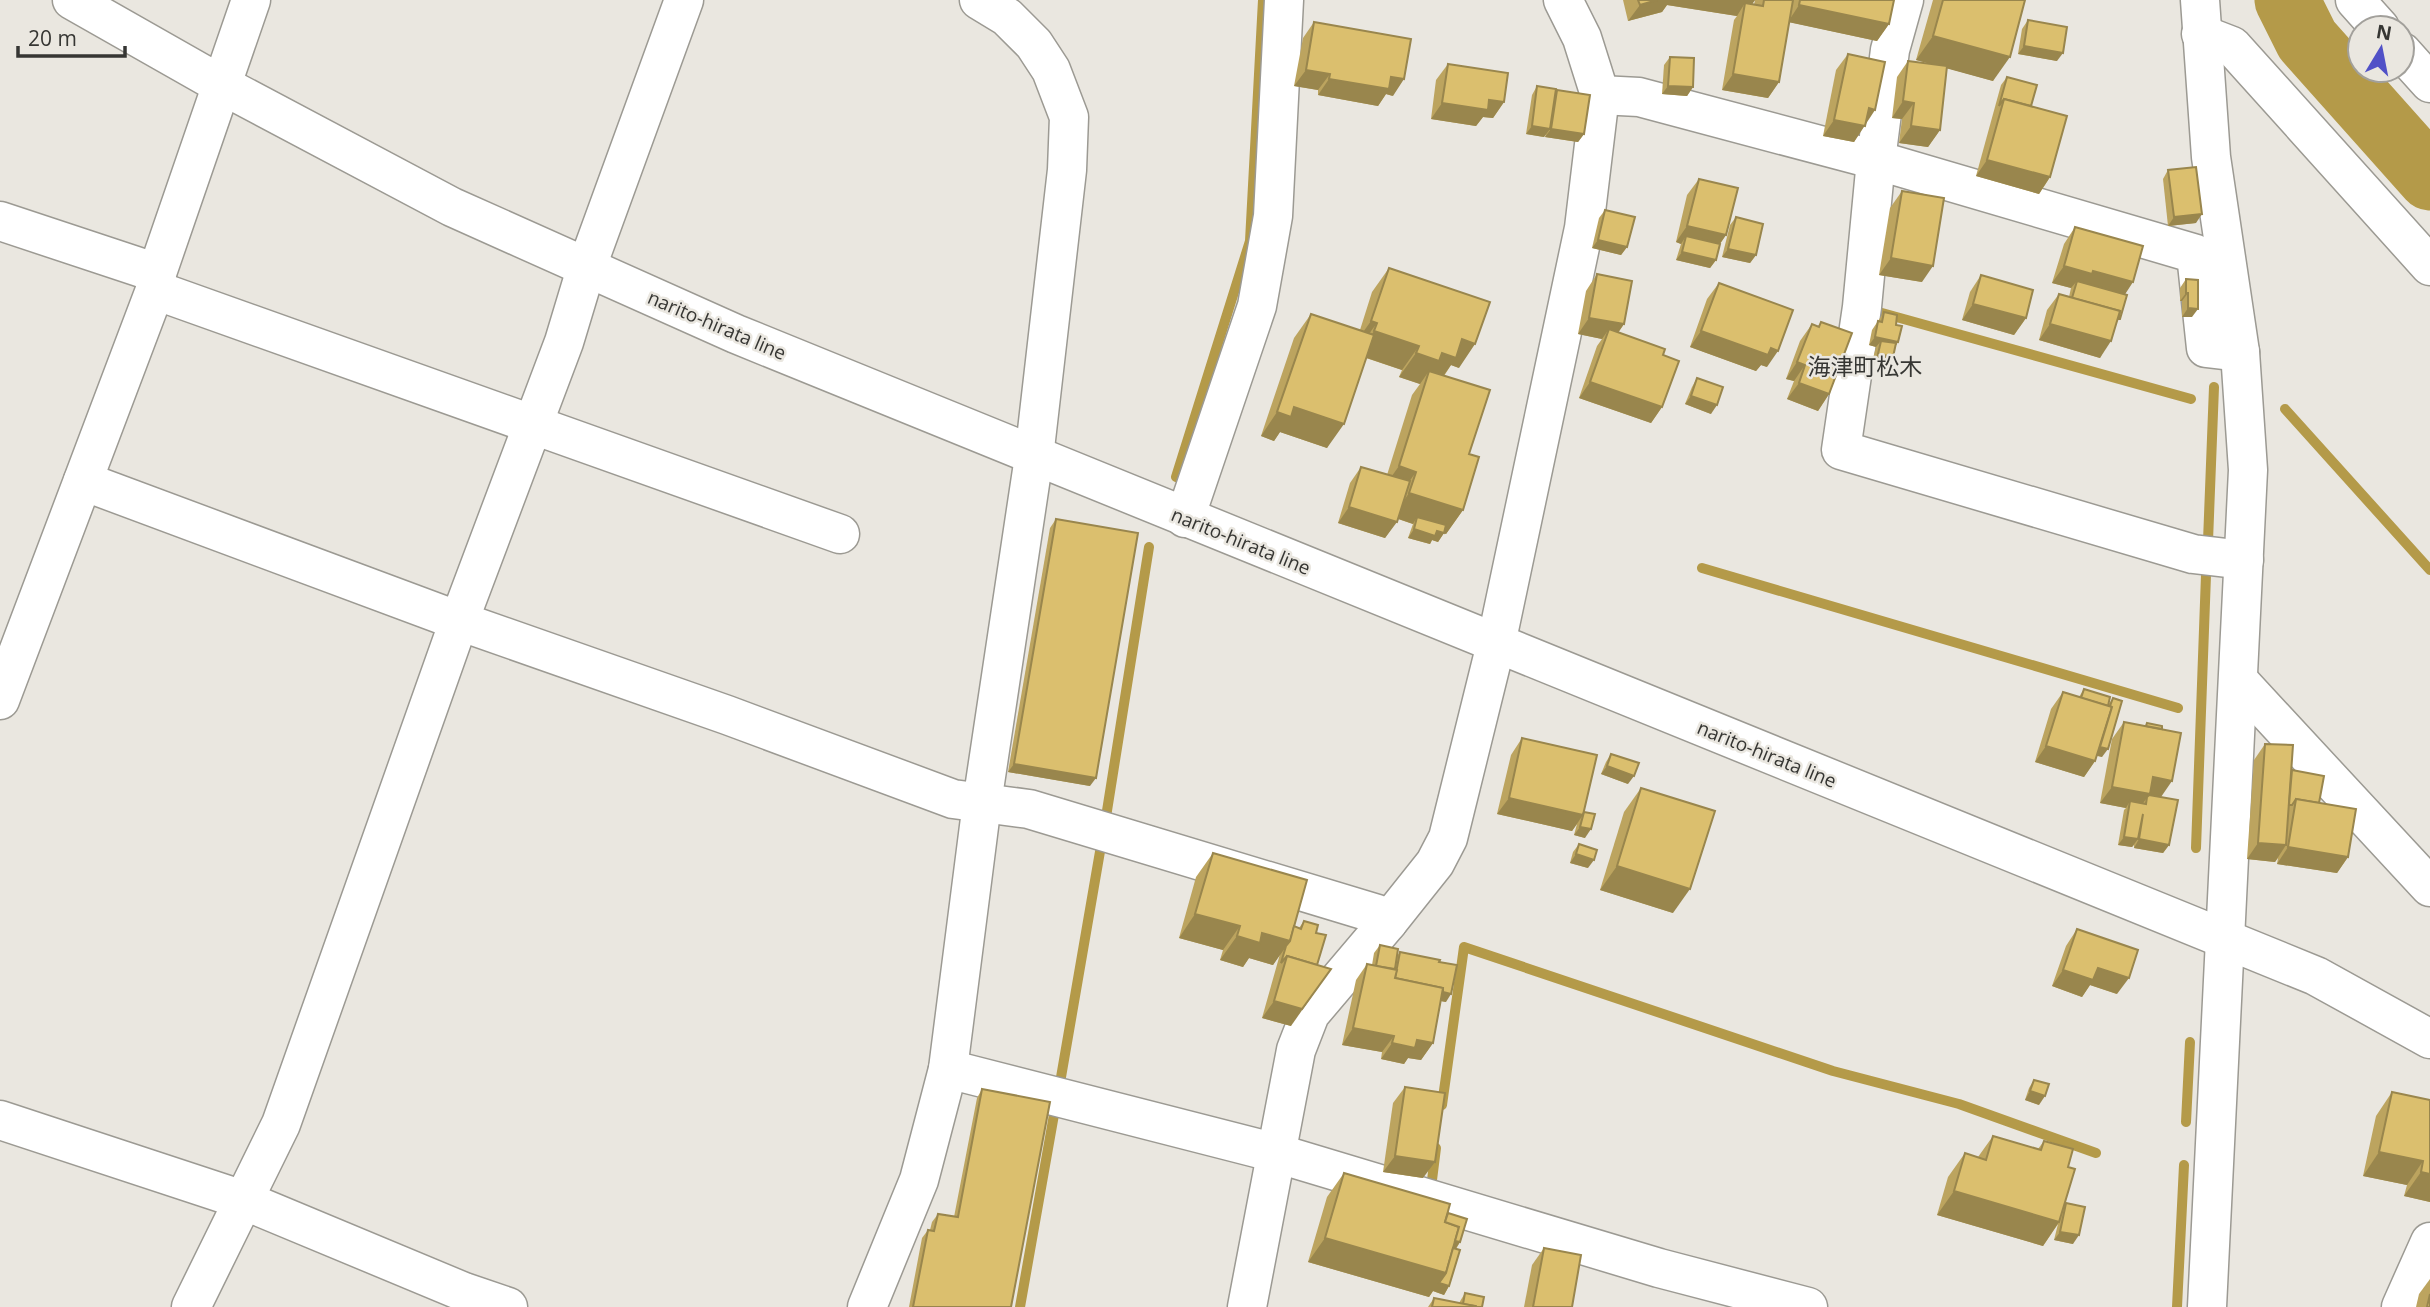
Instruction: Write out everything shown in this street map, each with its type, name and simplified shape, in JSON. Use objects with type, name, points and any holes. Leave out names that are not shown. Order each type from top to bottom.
[{"type":"street","name":"narito-hirata line","points":[[72,0],[220,84],[452,207],[586,269],[1034,457],[2316,976],[2430,1039]]},
{"type":"street","points":[[0,700],[156,282],[220,84],[251,0]]},
{"type":"street","points":[[191,1307],[281,1124],[459,621],[564,342],[586,269],[684,0]]},
{"type":"street","points":[[867,1307],[919,1180],[948,1069],[982,803],[1034,457],[1067,170],[1069,117],[1051,70],[1034,44],[1007,17],[979,0]]},
{"type":"street","points":[[1185,518],[1257,306],[1273,216],[1284,0]]},
{"type":"street","points":[[1247,1307],[1296,1050],[1310,1014],[1435,863],[1448,838],[1496,644],[1584,228],[1600,95],[1582,38],[1563,0]]},
{"type":"street","points":[[1904,0],[1890,50],[1875,160],[1862,307],[1841,450],[2200,556],[2244,560]]},
{"type":"street","points":[[2355,0],[2368,14]]},
{"type":"street","points":[[2201,17],[2232,46],[2430,266]]},
{"type":"street","points":[[2201,17],[2211,156],[2240,352],[2248,470],[2207,1307]]},
{"type":"street","points":[[2416,68],[2430,83]]},
{"type":"street","points":[[1600,95],[1639,97],[1875,160],[2196,254],[2206,348],[2240,352]]},
{"type":"street","points":[[0,221],[533,425],[840,534]]},
{"type":"street","points":[[83,481],[459,621],[727,715],[953,799],[1029,809],[1377,914],[1388,922]]},
{"type":"street","points":[[2239,681],[2430,887]]},
{"type":"street","points":[[948,1069],[1276,1153],[1659,1268],[1808,1307]]},
{"type":"street","points":[[0,1120],[243,1200],[464,1292],[508,1307]]},
{"type":"street","points":[[2402,1307],[2430,1242]]},
{"type":"building","points":[[1638,0],[1657,0],[1640,5]]},
{"type":"building","points":[[1764,0],[1793,0],[1779,82],[1733,74],[1745,3],[1763,6]]},
{"type":"building","points":[[1800,0],[1894,0],[1889,24],[1799,5]]},
{"type":"building","points":[[1943,0],[2025,0],[2010,57],[1933,36]]},
{"type":"building","points":[[2028,20],[2067,27],[2063,53],[2024,46]]},
{"type":"building","points":[[1314,22],[1411,39],[1404,79],[1391,77],[1389,89],[1329,79],[1330,74],[1306,70]]},
{"type":"building","points":[[1848,54],[1885,62],[1875,110],[1869,108],[1865,126],[1834,120]]},
{"type":"building","points":[[1670,57],[1694,58],[1693,87],[1668,86]]},
{"type":"building","points":[[1908,61],[1947,66],[1940,130],[1911,126],[1914,103],[1903,101]]},
{"type":"building","points":[[1448,64],[1508,73],[1504,102],[1489,100],[1488,110],[1442,103]]},
{"type":"building","points":[[2007,77],[2037,85],[2031,106],[2004,99],[1999,106]]},
{"type":"building","points":[[1537,86],[1556,89],[1550,129],[1532,126]]},
{"type":"building","points":[[1557,90],[1590,95],[1584,134],[1551,129]]},
{"type":"building","points":[[2004,99],[2067,116],[2050,177],[1987,160]]},
{"type":"building","points":[[2196,167],[2202,214],[2174,217],[2168,170]]},
{"type":"building","points":[[1699,179],[1738,188],[1726,235],[1687,226]]},
{"type":"building","points":[[1902,191],[1944,198],[1933,266],[1891,258]]},
{"type":"building","points":[[1605,210],[1635,217],[1627,247],[1598,240]]},
{"type":"building","points":[[1736,217],[1763,224],[1756,255],[1728,249]]},
{"type":"building","points":[[2075,227],[2143,246],[2133,282],[2064,266]]},
{"type":"building","points":[[1686,236],[1720,244],[1716,260],[1682,252]]},
{"type":"building","points":[[1389,268],[1490,302],[1475,344],[1462,339],[1456,358],[1442,353],[1439,361],[1416,353],[1419,346],[1374,331],[1377,323],[1371,321]]},
{"type":"building","points":[[1597,274],[1632,281],[1624,324],[1589,318]]},
{"type":"building","points":[[1981,275],[2033,290],[2026,318],[1973,304]]},
{"type":"building","points":[[2186,279],[2198,280],[2198,309],[2188,308]]},
{"type":"building","points":[[2077,281],[2127,295],[2120,319],[2120,311],[2072,298]]},
{"type":"building","points":[[1719,283],[1793,310],[1778,351],[1771,348],[1768,355],[1701,331]]},
{"type":"building","points":[[2059,294],[2120,311],[2111,341],[2050,324]]},
{"type":"building","points":[[1884,312],[1897,315],[1896,325],[1902,326],[1898,342],[1875,337],[1878,321],[1882,322]]},
{"type":"building","points":[[1311,314],[1374,335],[1344,424],[1294,407],[1291,417],[1277,412]]},
{"type":"building","points":[[1821,322],[1852,333],[1829,394],[1799,383],[1805,365],[1797,362],[1812,324],[1819,327]]},
{"type":"building","points":[[1609,329],[1665,349],[1663,355],[1679,361],[1662,407],[1590,382]]},
{"type":"building","points":[[1881,341],[1896,343],[1893,357],[1878,354]]},
{"type":"building","points":[[1429,371],[1490,390],[1469,454],[1479,457],[1463,510],[1409,493],[1416,472],[1399,466]]},
{"type":"building","points":[[1697,378],[1723,387],[1717,405],[1691,396]]},
{"type":"building","points":[[1361,467],[1410,481],[1397,522],[1349,507]]},
{"type":"building","points":[[1417,517],[1446,525],[1444,533],[1437,531],[1435,536],[1414,529]]},
{"type":"building","points":[[1056,519],[1138,533],[1096,778],[1014,764]]},
{"type":"building","points":[[2084,689],[2110,697],[2108,706],[2081,698]]},
{"type":"building","points":[[2063,692],[2112,707],[2095,761],[2046,746]]},
{"type":"building","points":[[2113,698],[2122,701],[2108,749],[2100,747]]},
{"type":"building","points":[[2124,722],[2181,733],[2172,781],[2153,777],[2150,794],[2112,787]]},
{"type":"building","points":[[2147,723],[2162,726],[2162,729],[2146,726]]},
{"type":"building","points":[[1522,738],[1597,755],[1583,815],[1509,798]]},
{"type":"building","points":[[2265,744],[2293,745],[2286,845],[2258,843]]},
{"type":"building","points":[[1611,754],[1639,763],[1634,776],[1607,766]]},
{"type":"building","points":[[2292,770],[2324,776],[2319,803],[2296,799],[2289,805]]},
{"type":"building","points":[[1641,788],[1715,811],[1690,889],[1617,866]]},
{"type":"building","points":[[2149,795],[2178,800],[2169,845],[2139,839],[2143,814],[2138,839],[2124,837],[2130,801],[2146,804]]},
{"type":"building","points":[[2296,799],[2356,809],[2348,857],[2288,847]]},
{"type":"building","points":[[1584,812],[1595,814],[1591,829],[1580,827]]},
{"type":"building","points":[[1579,844],[1597,850],[1594,860],[1576,854]]},
{"type":"building","points":[[1213,853],[1307,880],[1290,941],[1262,933],[1260,943],[1237,936],[1240,926],[1195,914]]},
{"type":"building","points":[[1304,921],[1318,925],[1316,933],[1326,935],[1317,965],[1287,956],[1281,963],[1294,926],[1301,929]]},
{"type":"building","points":[[2077,929],[2138,950],[2129,978],[2098,968],[2093,980],[2063,970]]},
{"type":"building","points":[[1380,945],[1398,949],[1395,969],[1376,966]]},
{"type":"building","points":[[1400,952],[1457,965],[1451,994],[1443,992],[1443,988],[1395,978]]},
{"type":"building","points":[[1287,956],[1331,969],[1302,1009],[1274,1001]]},
{"type":"building","points":[[1367,964],[1397,970],[1395,978],[1443,988],[1433,1043],[1417,1040],[1415,1048],[1392,1043],[1394,1036],[1353,1028]]},
{"type":"building","points":[[2034,1080],[2049,1084],[2045,1096],[2030,1091]]},
{"type":"building","points":[[1405,1087],[1445,1093],[1435,1162],[1395,1156]]},
{"type":"building","points":[[982,1089],[1050,1102],[1011,1307],[913,1307],[928,1230],[934,1231],[938,1214],[958,1217]]},
{"type":"building","points":[[2392,1092],[2430,1100],[2430,1174],[2421,1172],[2423,1161],[2379,1152]]},
{"type":"building","points":[[1993,1136],[2041,1150],[2044,1141],[2073,1149],[2068,1167],[2075,1169],[2059,1222],[1954,1191],[1965,1153],[1986,1160]]},
{"type":"building","points":[[1344,1173],[1450,1204],[1445,1222],[1459,1227],[1446,1273],[1325,1238]]},
{"type":"building","points":[[2066,1203],[2085,1207],[2079,1235],[2060,1232]]},
{"type":"building","points":[[1448,1213],[1467,1219],[1460,1242],[1455,1241],[1459,1227],[1445,1222]]},
{"type":"building","points":[[1453,1248],[1460,1250],[1449,1286],[1439,1283],[1446,1273]]},
{"type":"building","points":[[1544,1248],[1581,1255],[1572,1307],[1533,1307]]},
{"type":"building","points":[[1465,1293],[1484,1297],[1482,1307],[1463,1304]]},
{"type":"building","points":[[1434,1298],[1475,1306],[1432,1307]]},
{"type":"waterway","points":[[1176,477],[1250,241],[1263,0]]},
{"type":"waterway","points":[[2287,0],[2307,40],[2430,178]]},
{"type":"waterway","points":[[1882,313],[2191,399]]},
{"type":"waterway","points":[[2208,541],[2214,387]]},
{"type":"waterway","points":[[2285,409],[2430,570]]},
{"type":"waterway","points":[[1106,817],[1149,547]]},
{"type":"waterway","points":[[1702,568],[2178,708]]},
{"type":"waterway","points":[[2196,848],[2206,575]]},
{"type":"waterway","points":[[1060,1083],[1102,840]]},
{"type":"waterway","points":[[1442,1105],[1464,947],[1833,1071],[1959,1104],[2096,1153]]},
{"type":"waterway","points":[[2186,1122],[2190,1042]]},
{"type":"waterway","points":[[1020,1307],[1055,1109]]},
{"type":"waterway","points":[[1432,1180],[1436,1148]]},
{"type":"waterway","points":[[2177,1307],[2184,1165]]},
{"type":"district","name":"海津町松木","points":[[1865,367]]}]
